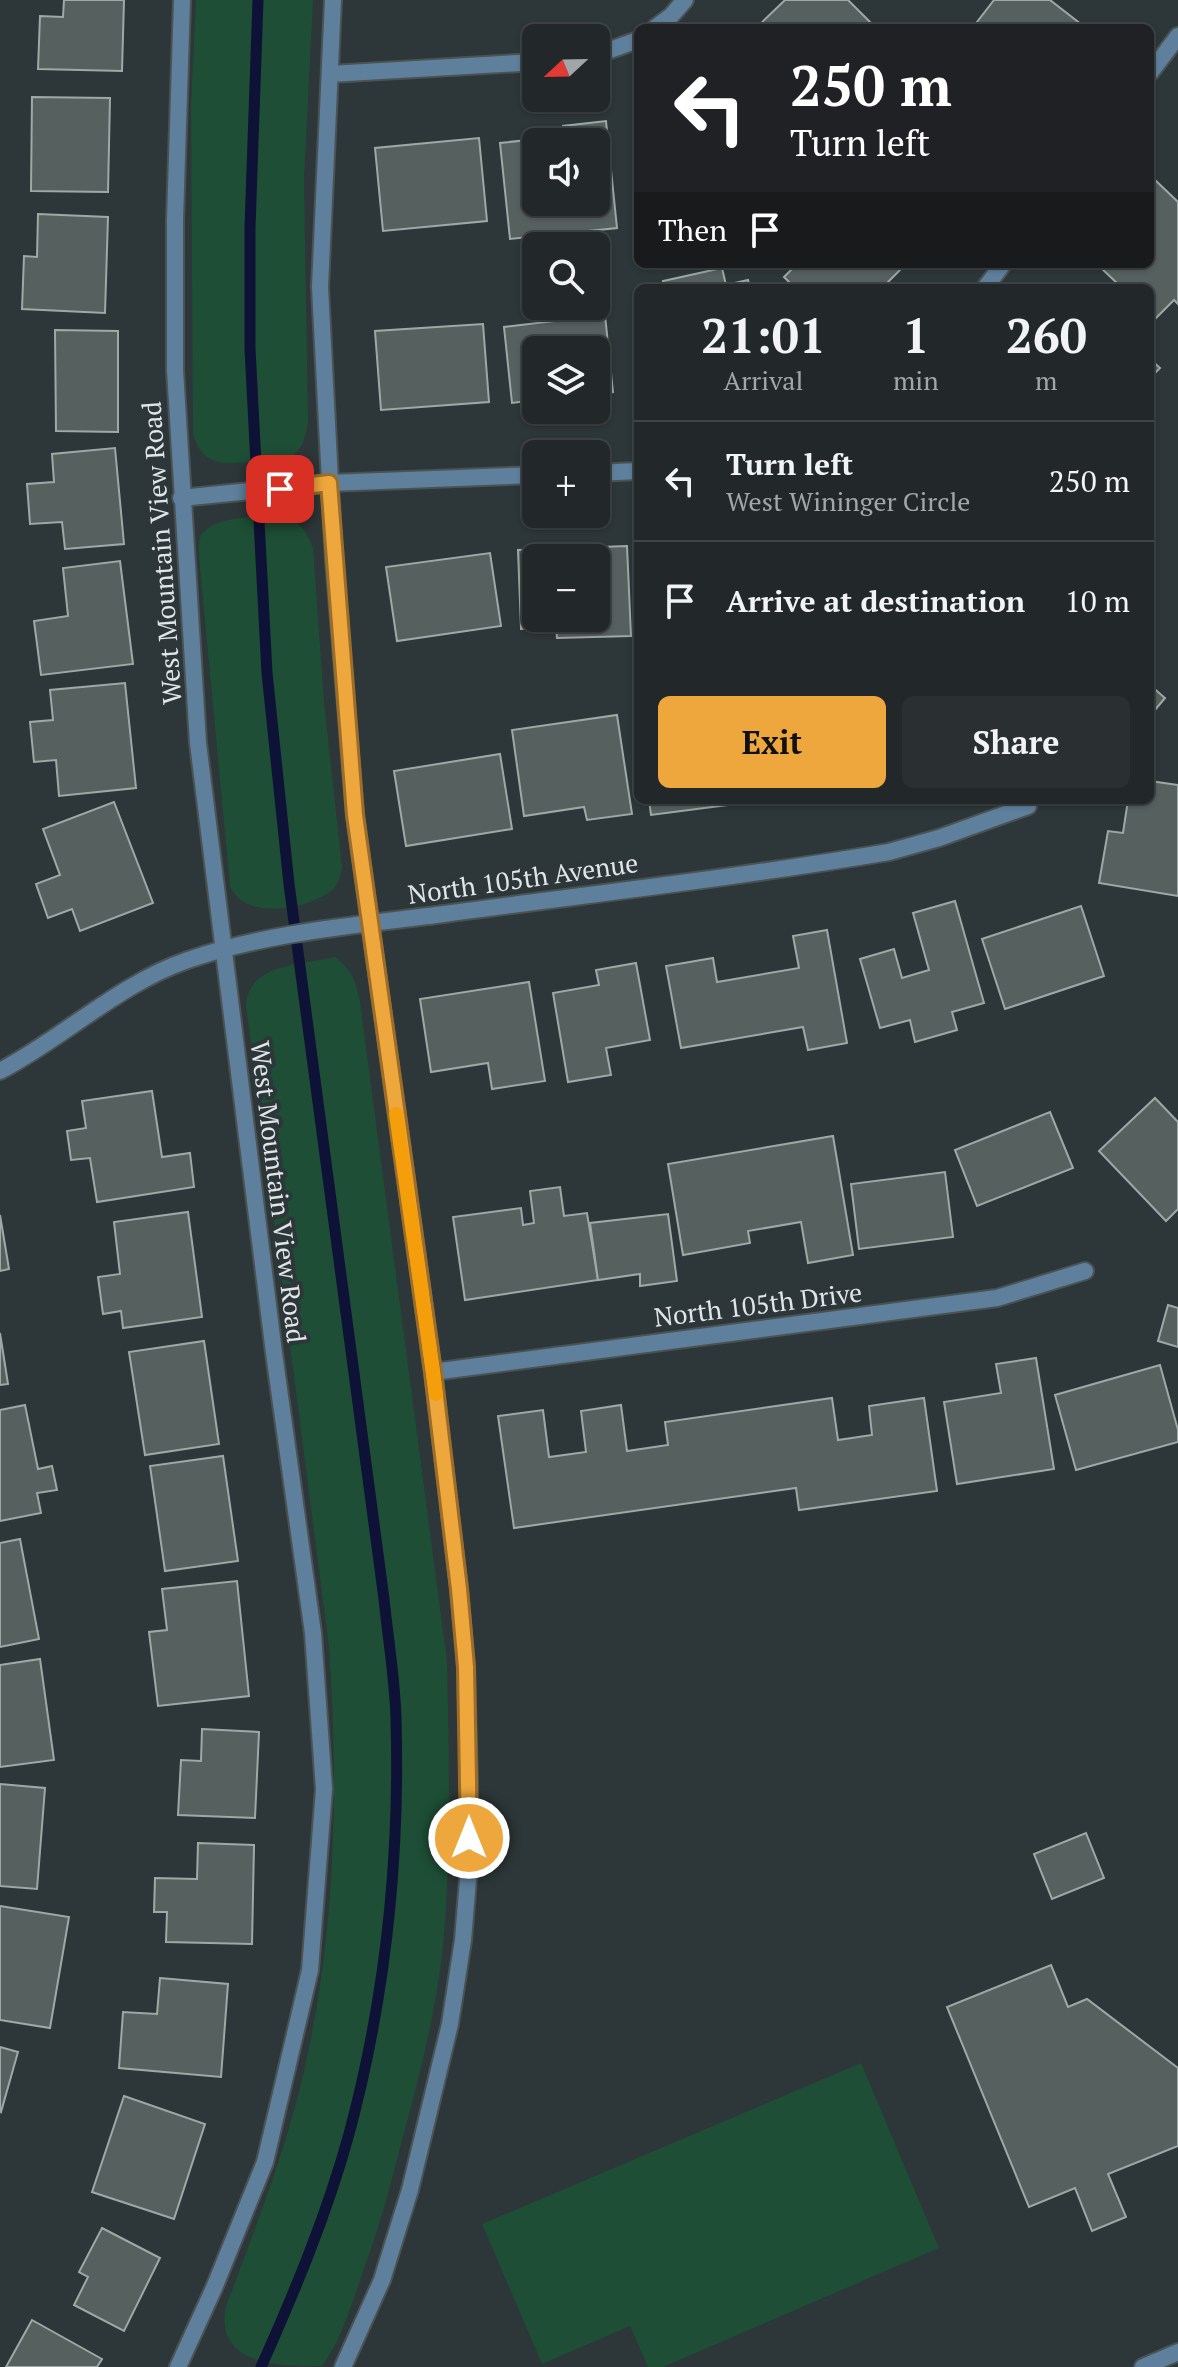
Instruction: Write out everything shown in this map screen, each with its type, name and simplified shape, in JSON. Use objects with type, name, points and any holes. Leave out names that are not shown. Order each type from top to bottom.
[{"type":"street","name":"West Mountain View Road","points":[[178,2367],[265,2162],[310,1970],[324,1789],[313,1633],[198,743],[175,370],[175,220],[182,0]]},
{"type":"street","points":[[333,0],[320,287],[329,483],[355,815],[433,1372],[459,1589],[466,1667],[469,1867],[463,1940],[450,2024],[410,2190],[382,2280],[343,2367]]},
{"type":"street","points":[[660,24],[685,0]]},
{"type":"street","points":[[1154,68],[1178,36]]},
{"type":"street","points":[[610,50],[634,41]]},
{"type":"street","points":[[330,74],[522,63]]},
{"type":"street","points":[[610,472],[634,471]]},
{"type":"street","points":[[181,498],[329,483],[522,476]]},
{"type":"street","name":"North 105th Avenue","points":[[0,1071],[24,1059],[106,1003],[150,978],[184,961],[223,949],[369,924],[889,852],[939,838],[1028,806]]},
{"type":"street","name":"North 105th Drive","points":[[433,1372],[997,1298],[1085,1271]]},
{"type":"street","points":[[1143,2367],[1178,2352]]},
{"type":"green space","points":[[196,0],[313,0],[304,179],[308,422],[299,449],[281,460],[219,462],[203,454],[193,433],[191,106]]},
{"type":"green space","points":[[277,515],[300,526],[313,548],[324,702],[342,867],[338,882],[327,894],[303,904],[274,909],[247,904],[237,897],[230,886],[199,548],[200,538],[212,525],[234,519]]},
{"type":"green space","points":[[335,957],[352,976],[360,1002],[447,1661],[448,1858],[442,1951],[429,2034],[386,2202],[336,2343],[322,2366],[305,2366],[253,2358],[240,2351],[230,2340],[225,2326],[226,2306],[289,2128],[316,2010],[330,1889],[334,1768],[329,1647],[246,1005],[249,991],[267,973]]},
{"type":"green space","points":[[861,2063],[939,2248],[663,2367],[648,2367],[630,2326],[542,2364],[482,2224]]},
{"type":"building","points":[[64,0],[124,0],[122,71],[38,69],[40,16],[63,17]]},
{"type":"building","points":[[785,0],[848,0],[872,24],[760,24]]},
{"type":"building","points":[[994,0],[1050,0],[1081,24],[980,24],[977,22]]},
{"type":"building","points":[[32,97],[110,98],[108,192],[31,191]]},
{"type":"building","points":[[606,121],[607,128],[563,128]]},
{"type":"building","points":[[479,138],[487,221],[383,231],[375,148]]},
{"type":"building","points":[[522,141],[522,216],[610,216],[610,160],[617,228],[522,232],[522,238],[510,239],[500,143]]},
{"type":"building","points":[[1154,179],[1178,202],[1178,304],[1174,300],[1155,319],[1154,284],[1118,284],[1101,268],[1154,268]]},
{"type":"building","points":[[38,214],[108,217],[105,313],[22,309],[24,256],[37,257]]},
{"type":"building","points":[[722,268],[726,284],[663,284],[663,281]]},
{"type":"building","points":[[793,268],[902,268],[886,284],[791,284],[784,277]]},
{"type":"building","points":[[563,320],[606,320],[607,336],[522,336],[522,402],[512,403],[504,327]]},
{"type":"building","points":[[483,324],[489,402],[381,410],[375,331]]},
{"type":"building","points":[[55,330],[118,331],[118,432],[56,431]]},
{"type":"building","points":[[610,363],[613,392],[610,392]]},
{"type":"building","points":[[115,448],[124,544],[65,549],[62,522],[30,524],[27,484],[54,482],[52,454]]},
{"type":"building","points":[[627,546],[631,636],[557,638],[556,632],[610,632],[610,547]]},
{"type":"building","points":[[518,550],[522,550],[522,629]]},
{"type":"building","points":[[490,553],[501,626],[397,641],[386,567]]},
{"type":"building","points":[[120,561],[133,664],[41,675],[34,621],[68,616],[63,568]]},
{"type":"building","points":[[125,683],[136,788],[59,796],[56,760],[34,762],[30,722],[53,720],[50,690]]},
{"type":"building","points":[[1154,688],[1165,698],[1154,711]]},
{"type":"building","points":[[617,715],[632,814],[587,820],[584,807],[524,816],[512,730]]},
{"type":"building","points":[[500,754],[512,829],[406,846],[394,771]]},
{"type":"building","points":[[1154,782],[1178,785],[1178,896],[1099,883],[1108,831],[1123,833],[1127,804],[1154,804]]},
{"type":"building","points":[[114,802],[153,903],[80,931],[72,909],[48,918],[36,884],[60,875],[43,829]]},
{"type":"building","points":[[650,804],[735,804],[651,815]]},
{"type":"building","points":[[955,901],[984,1003],[952,1012],[957,1030],[915,1042],[910,1020],[880,1028],[860,959],[894,949],[902,978],[929,970],[913,913]]},
{"type":"building","points":[[1081,906],[1104,976],[1005,1009],[982,939]]},
{"type":"building","points":[[827,930],[847,1043],[808,1050],[803,1027],[681,1048],[666,966],[713,958],[717,982],[799,968],[793,936]]},
{"type":"building","points":[[636,963],[650,1040],[606,1048],[611,1075],[568,1082],[553,993],[599,985],[596,970]]},
{"type":"building","points":[[529,982],[545,1081],[492,1089],[488,1063],[431,1072],[420,999]]},
{"type":"building","points":[[152,1091],[162,1157],[190,1153],[194,1187],[97,1202],[90,1158],[71,1160],[67,1131],[86,1128],[82,1101]]},
{"type":"building","points":[[1155,1098],[1178,1122],[1178,1209],[1166,1221],[1099,1151]]},
{"type":"building","points":[[1050,1112],[1073,1168],[977,1206],[955,1150]]},
{"type":"building","points":[[833,1136],[853,1255],[808,1263],[801,1222],[748,1231],[750,1243],[683,1255],[668,1164]]},
{"type":"building","points":[[945,1172],[953,1237],[859,1249],[851,1184]]},
{"type":"building","points":[[560,1187],[564,1216],[587,1213],[598,1280],[465,1300],[453,1217],[521,1208],[523,1225],[534,1223],[530,1191]]},
{"type":"building","points":[[188,1212],[202,1317],[123,1328],[121,1311],[103,1314],[98,1277],[120,1274],[114,1222]]},
{"type":"building","points":[[668,1214],[677,1281],[640,1286],[640,1274],[598,1280],[590,1223]]},
{"type":"building","points":[[0,1215],[9,1269],[0,1271]]},
{"type":"building","points":[[1168,1305],[1178,1308],[1178,1347],[1158,1341]]},
{"type":"building","points":[[0,1333],[8,1384],[0,1385]]},
{"type":"building","points":[[204,1341],[219,1444],[145,1455],[129,1352]]},
{"type":"building","points":[[1036,1358],[1054,1469],[957,1484],[944,1402],[1001,1393],[996,1364]]},
{"type":"building","points":[[1160,1365],[1178,1430],[1178,1442],[1076,1470],[1055,1395]]},
{"type":"building","points":[[832,1398],[838,1440],[872,1435],[869,1406],[924,1398],[937,1491],[799,1510],[796,1488],[514,1528],[498,1416],[543,1410],[549,1457],[586,1452],[581,1411],[621,1405],[627,1451],[668,1445],[665,1422]]},
{"type":"building","points":[[25,1405],[38,1469],[52,1466],[57,1490],[37,1493],[41,1513],[0,1521],[0,1410]]},
{"type":"building","points":[[223,1456],[238,1561],[165,1571],[150,1466]]},
{"type":"building","points":[[20,1539],[39,1639],[0,1647],[0,1543]]},
{"type":"building","points":[[237,1581],[249,1696],[158,1706],[149,1632],[167,1630],[162,1589]]},
{"type":"building","points":[[40,1659],[54,1760],[0,1767],[0,1665]]},
{"type":"building","points":[[202,1729],[259,1732],[255,1818],[178,1815],[181,1760],[201,1761]]},
{"type":"building","points":[[0,1784],[45,1788],[37,1889],[0,1886]]},
{"type":"building","points":[[1086,1833],[1104,1878],[1052,1899],[1034,1854]]},
{"type":"building","points":[[198,1843],[254,1845],[252,1944],[166,1942],[167,1912],[154,1912],[155,1878],[197,1879]]},
{"type":"building","points":[[0,1906],[69,1917],[50,2028],[0,2020]]},
{"type":"building","points":[[1051,1965],[1068,2007],[1087,1999],[1178,2068],[1178,2146],[1108,2174],[1126,2217],[1092,2231],[1075,2188],[1029,2207],[947,2007]]},
{"type":"building","points":[[160,1978],[228,1984],[221,2077],[119,2068],[123,2012],[157,2014]]},
{"type":"building","points":[[0,2047],[18,2052],[1,2112],[0,2111]]},
{"type":"building","points":[[124,2096],[205,2124],[174,2219],[92,2192]]},
{"type":"building","points":[[102,2228],[160,2258],[124,2331],[74,2305],[88,2277],[79,2272]]},
{"type":"building","points":[[32,2320],[102,2359],[97,2367],[6,2367]]},
{"type":"waterway","points":[[258,0],[250,227],[250,349],[267,673],[289,884],[384,1599],[395,1704],[397,1771],[388,1928],[362,2083],[320,2223],[261,2367]]},
{"type":"slow traffic","points":[[396,1114],[436,1394]]},
{"type":"route","points":[[280,489],[329,483],[355,815],[433,1372],[459,1589],[466,1667],[469,1838]]}]
